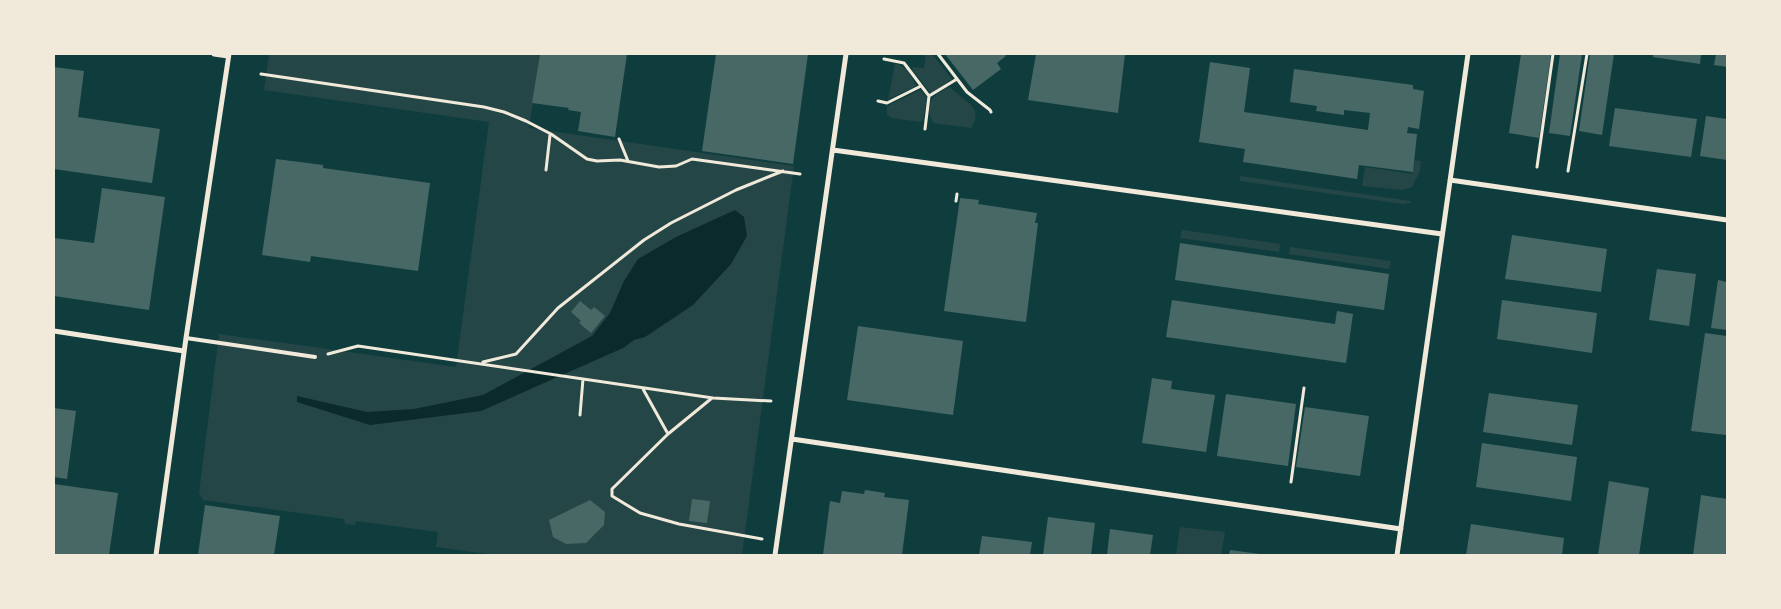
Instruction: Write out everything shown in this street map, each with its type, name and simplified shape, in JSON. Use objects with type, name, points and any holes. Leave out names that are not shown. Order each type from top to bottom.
[{"type":"street","points":[[156,555],[228,55],[214,54]]},
{"type":"street","points":[[775,555],[846,54]]},
{"type":"street","points":[[1397,555],[1468,54]]},
{"type":"street","points":[[833,150],[1442,234]]},
{"type":"street","points":[[1450,180],[1727,220]]},
{"type":"street","points":[[54,331],[184,351]]},
{"type":"street","points":[[792,440],[1401,529]]},
{"type":"lane","points":[[186,338],[315,357]]},
{"type":"path","points":[[938,54],[970,95],[991,112]]},
{"type":"path","points":[[1537,167],[1554,54]]},
{"type":"path","points":[[1568,171],[1587,54]]},
{"type":"path","points":[[884,59],[904,63],[930,96],[925,129]]},
{"type":"path","points":[[261,74],[484,108],[511,115],[550,134],[587,159],[628,161],[659,167],[676,166],[692,159],[800,174]]},
{"type":"path","points":[[930,96],[957,79]]},
{"type":"path","points":[[878,101],[887,102],[922,86]]},
{"type":"path","points":[[546,170],[550,134]]},
{"type":"path","points":[[619,139],[628,161]]},
{"type":"path","points":[[479,363],[516,354],[558,308],[644,240],[671,223],[736,190],[783,171]]},
{"type":"path","points":[[956,200],[957,194]]},
{"type":"path","points":[[315,357],[358,346],[713,398],[771,401]]},
{"type":"path","points":[[580,415],[583,379]]},
{"type":"path","points":[[643,388],[668,434]]},
{"type":"path","points":[[1291,482],[1304,388]]},
{"type":"path","points":[[713,398],[668,434],[612,489],[612,496],[640,513],[679,524],[777,542]]},
{"type":"shaded area","points":[[269,54],[540,54],[529,128],[794,166],[742,555],[495,555],[436,547],[438,532],[356,521],[355,525],[345,524],[344,519],[203,500],[199,493],[219,334],[456,367],[489,122],[264,90]]},
{"type":"shaded area","points":[[926,54],[932,54],[952,79],[931,94],[912,69],[913,67],[924,68]]},
{"type":"shaded area","points":[[895,64],[906,69],[917,86],[888,99]]},
{"type":"shaded area","points":[[949,87],[974,109],[975,117],[971,128],[933,123],[929,110],[931,100],[938,93]]},
{"type":"shaded area","points":[[920,90],[927,98],[923,120],[920,122],[892,118],[887,114],[887,106]]},
{"type":"shaded area","points":[[1415,160],[1421,161],[1420,171],[1412,187],[1403,190],[1362,186],[1365,167],[1412,174]]},
{"type":"shaded area","points":[[1240,176],[1411,201],[1410,203],[1403,204],[1240,181]]},
{"type":"shaded area","points":[[735,210],[744,217],[747,236],[731,264],[693,305],[645,337],[634,340],[623,348],[481,411],[370,425],[297,402],[297,396],[367,412],[414,409],[483,395],[592,336],[610,313],[624,281],[638,259],[676,237]]},
{"type":"shaded area","points":[[1182,230],[1280,244],[1279,252],[1180,238]]},
{"type":"shaded area","points":[[1290,247],[1391,261],[1389,269],[1289,254]]},
{"type":"shaded area","points":[[1180,527],[1225,532],[1221,555],[1176,555]]},
{"type":"building","points":[[540,54],[627,54],[615,137],[578,131],[581,112],[568,110],[569,108],[532,103]]},
{"type":"building","points":[[716,54],[808,54],[793,164],[702,151]]},
{"type":"building","points":[[945,54],[1004,54],[1006,56],[997,63],[1001,69],[973,90]]},
{"type":"building","points":[[1036,54],[1125,54],[1118,113],[1028,100]]},
{"type":"building","points":[[1521,54],[1551,54],[1539,138],[1509,133]]},
{"type":"building","points":[[1560,54],[1582,54],[1570,136],[1549,133]]},
{"type":"building","points":[[1590,54],[1614,54],[1602,135],[1579,131]]},
{"type":"building","points":[[1653,54],[1701,54],[1700,64],[1653,57]]},
{"type":"building","points":[[1716,54],[1727,54],[1727,67],[1714,65]]},
{"type":"building","points":[[1210,62],[1250,68],[1244,112],[1368,130],[1370,113],[1344,110],[1344,115],[1316,111],[1317,106],[1290,102],[1294,69],[1413,85],[1413,89],[1424,91],[1419,129],[1408,127],[1407,133],[1417,134],[1413,172],[1359,165],[1357,179],[1243,162],[1245,149],[1199,142]]},
{"type":"building","points":[[54,67],[84,71],[78,117],[160,129],[152,183],[54,169]]},
{"type":"building","points":[[1615,108],[1697,119],[1691,157],[1609,146]]},
{"type":"building","points":[[1706,116],[1727,119],[1727,160],[1700,156]]},
{"type":"building","points":[[276,159],[323,165],[323,168],[430,183],[418,271],[311,256],[310,262],[262,255]]},
{"type":"building","points":[[102,188],[165,197],[149,310],[54,296],[54,238],[94,243]]},
{"type":"building","points":[[960,198],[979,200],[978,204],[1037,213],[1035,223],[1038,223],[1026,322],[944,311]]},
{"type":"building","points":[[1512,235],[1607,249],[1601,292],[1505,279]]},
{"type":"building","points":[[1180,243],[1389,274],[1384,310],[1175,280]]},
{"type":"building","points":[[1657,269],[1696,274],[1689,326],[1649,320]]},
{"type":"building","points":[[1718,280],[1727,282],[1727,330],[1711,328]]},
{"type":"building","points":[[1172,300],[1335,324],[1337,311],[1353,314],[1346,363],[1166,337]]},
{"type":"building","points":[[1502,300],[1597,313],[1592,353],[1497,339]]},
{"type":"building","points":[[580,301],[591,310],[594,307],[605,316],[591,333],[579,323],[581,321],[571,312]]},
{"type":"building","points":[[858,326],[963,341],[953,415],[847,400]]},
{"type":"building","points":[[1705,333],[1727,336],[1726,435],[1691,431]]},
{"type":"building","points":[[1152,378],[1172,381],[1171,389],[1215,395],[1206,452],[1142,443]]},
{"type":"building","points":[[1489,393],[1578,405],[1572,445],[1483,432]]},
{"type":"building","points":[[1226,394],[1296,404],[1288,466],[1217,456]]},
{"type":"building","points":[[1305,407],[1369,416],[1360,476],[1296,467]]},
{"type":"building","points":[[54,408],[76,411],[67,479],[54,477]]},
{"type":"building","points":[[1482,443],[1577,457],[1571,501],[1476,487]]},
{"type":"building","points":[[1609,481],[1649,488],[1639,555],[1598,555]]},
{"type":"building","points":[[54,484],[118,493],[109,555],[54,555]]},
{"type":"building","points":[[865,490],[885,493],[884,497],[909,500],[902,555],[823,555],[830,501],[840,503],[842,491],[864,494]]},
{"type":"building","points":[[1701,495],[1727,499],[1727,555],[1693,555]]},
{"type":"building","points":[[692,499],[710,501],[707,523],[689,521]]},
{"type":"building","points":[[590,500],[605,512],[604,525],[586,543],[566,544],[553,537],[549,520]]},
{"type":"building","points":[[205,505],[280,516],[274,555],[198,555]]},
{"type":"building","points":[[1048,517],[1095,523],[1091,555],[1043,555]]},
{"type":"building","points":[[1471,524],[1564,538],[1562,555],[1466,555]]},
{"type":"building","points":[[1110,529],[1153,535],[1150,555],[1107,555]]},
{"type":"building","points":[[982,536],[1032,542],[1030,555],[979,555]]},
{"type":"building","points":[[1230,550],[1260,554],[1260,555],[1229,555]]}]
